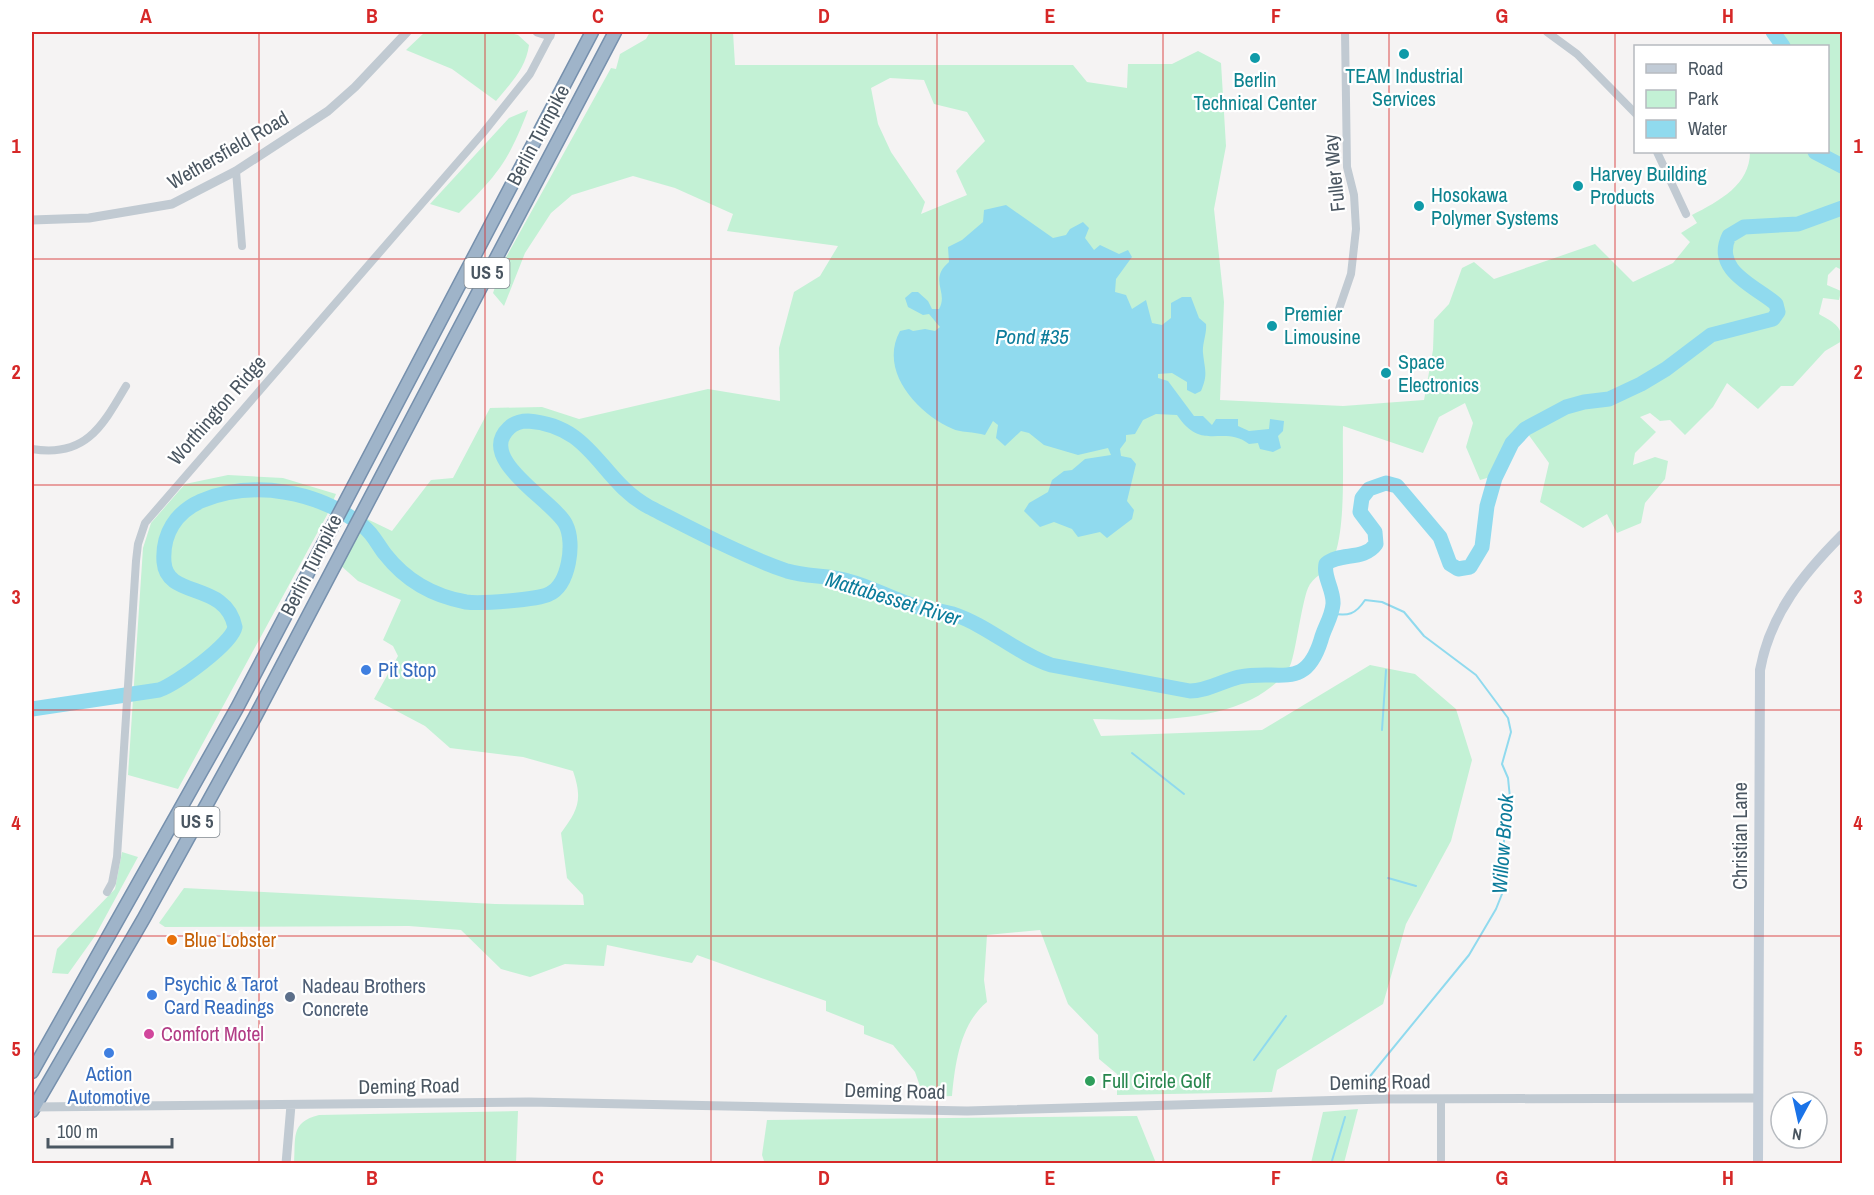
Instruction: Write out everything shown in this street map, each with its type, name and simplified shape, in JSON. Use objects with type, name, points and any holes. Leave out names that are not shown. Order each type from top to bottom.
[{"type":"highway","name":"Berlin Turnpike","points":[[32,1072],[181,810],[592,32]]},
{"type":"highway","name":"Berlin Turnpike","points":[[32,1108],[216,788],[615,32]]},
{"type":"main road","name":"Christian Lane","points":[[1758,1164],[1760,670],[1767,640],[1788,599],[1817,560],[1842,535]]},
{"type":"street","name":"Wethersfield Road","points":[[32,220],[88,218],[172,204],[236,171],[328,111],[355,87],[407,32]]},
{"type":"street","points":[[537,32],[550,34]]},
{"type":"street","name":"Fuller Way","points":[[1339,309],[1351,274],[1356,229],[1354,195],[1347,167],[1345,32]]},
{"type":"street","points":[[1547,32],[1577,54],[1634,113]]},
{"type":"street","name":"Worthington Ridge","points":[[107,892],[112,883],[117,857],[136,561],[138,544],[145,524],[483,133],[530,74],[550,34]]},
{"type":"street","points":[[1657,153],[1686,214]]},
{"type":"street","points":[[236,171],[242,246]]},
{"type":"street","points":[[32,449],[45,451],[74,448],[98,431],[126,386]]},
{"type":"street","name":"Deming Road","points":[[32,1108],[534,1102],[977,1111],[1441,1099],[1758,1098]]},
{"type":"street","points":[[1441,1099],[1441,1164]]},
{"type":"street","points":[[286,1164],[291,1105]]},
{"type":"green space","points":[[425,32],[506,32],[518,35],[529,45],[521,68],[496,101],[452,69],[406,50]]},
{"type":"green space","points":[[650,32],[733,32],[735,65],[1073,65],[1087,82],[1127,88],[1128,64],[1172,64],[1198,51],[1221,63],[1226,146],[1214,209],[1224,302],[1220,400],[1343,406],[1424,400],[1433,350],[1434,320],[1449,304],[1462,268],[1474,262],[1494,279],[1595,244],[1633,282],[1673,263],[1690,242],[1681,233],[1697,223],[1692,215],[1722,198],[1739,183],[1749,164],[1750,153],[1829,153],[1829,45],[1777,45],[1769,32],[1842,32],[1842,270],[1836,267],[1828,275],[1827,285],[1841,291],[1839,300],[1823,298],[1819,314],[1838,328],[1842,341],[1825,351],[1793,386],[1781,386],[1758,409],[1727,383],[1713,407],[1685,435],[1670,420],[1660,421],[1650,413],[1640,417],[1656,432],[1635,453],[1633,465],[1655,457],[1668,461],[1665,479],[1645,503],[1641,523],[1617,533],[1607,514],[1583,528],[1540,502],[1549,463],[1523,427],[1494,476],[1480,480],[1466,447],[1473,423],[1465,403],[1439,417],[1423,453],[1343,426],[1342,515],[1337,549],[1330,566],[1308,588],[1289,668],[1272,686],[1250,700],[1226,709],[1171,719],[1093,719],[1101,736],[1262,730],[1370,665],[1415,674],[1456,709],[1472,760],[1451,841],[1406,924],[1383,1004],[1277,1070],[1272,1092],[1117,1095],[1117,1074],[1099,1059],[1098,1035],[1068,1004],[1040,930],[987,935],[984,980],[987,1002],[971,1021],[960,1045],[952,1096],[929,1097],[922,1092],[915,1072],[893,1045],[864,1034],[864,1026],[826,1011],[826,1001],[697,955],[692,963],[607,945],[604,966],[565,964],[530,977],[501,969],[461,930],[409,926],[165,927],[159,923],[184,888],[495,904],[584,905],[583,895],[567,878],[561,833],[577,804],[578,790],[573,771],[523,757],[450,748],[425,726],[374,699],[398,656],[393,646],[383,640],[401,600],[358,581],[339,564],[365,518],[392,531],[431,480],[453,478],[490,408],[542,407],[579,419],[708,389],[780,401],[779,348],[794,292],[820,276],[838,246],[727,231],[733,214],[675,188],[633,176],[572,195],[551,213],[525,253],[504,306],[493,293],[504,261],[611,68],[616,69],[620,54],[646,39]],"holes":[[[890,78],[924,80],[934,104],[967,112],[985,141],[956,171],[967,195],[921,214],[925,202],[891,152],[878,124],[871,88]]]},
{"type":"green space","points":[[528,110],[515,142],[501,166],[459,213],[430,204],[509,118]]},
{"type":"green space","points":[[228,475],[283,478],[336,494],[327,515],[178,789],[128,775],[143,548],[151,523],[185,484]]},
{"type":"green space","points":[[122,852],[138,857],[95,936],[68,974],[52,973],[57,949],[115,889]]},
{"type":"green space","points":[[1358,1109],[1344,1163],[1311,1163],[1323,1112]]},
{"type":"green space","points":[[518,1111],[516,1163],[294,1163],[296,1132],[303,1122],[319,1115]]},
{"type":"green space","points":[[1137,1116],[1156,1163],[765,1164],[762,1155],[767,1120]]},
{"type":"water","name":"Pond #35","points":[[1006,205],[1053,238],[1066,235],[1070,229],[1083,222],[1089,228],[1085,238],[1094,250],[1100,245],[1119,254],[1128,250],[1132,257],[1116,279],[1115,292],[1126,295],[1132,309],[1146,300],[1152,323],[1162,325],[1171,318],[1171,303],[1182,297],[1191,297],[1199,318],[1206,324],[1203,350],[1205,376],[1201,391],[1195,394],[1187,390],[1187,382],[1172,373],[1158,374],[1158,378],[1168,381],[1194,416],[1203,416],[1212,425],[1216,419],[1238,419],[1238,426],[1249,431],[1269,429],[1270,419],[1284,421],[1283,431],[1278,436],[1281,448],[1273,452],[1260,449],[1258,443],[1249,444],[1230,436],[1204,436],[1186,426],[1177,415],[1156,414],[1143,420],[1135,434],[1126,435],[1126,441],[1120,449],[1121,456],[1131,458],[1136,464],[1127,501],[1134,510],[1132,519],[1107,538],[1100,532],[1078,537],[1072,529],[1054,522],[1040,527],[1024,511],[1029,503],[1048,492],[1052,480],[1064,471],[1072,470],[1085,459],[1111,455],[1108,448],[1078,455],[1044,445],[1029,433],[1021,431],[1005,446],[996,438],[998,425],[993,421],[985,435],[955,430],[927,413],[915,402],[898,376],[894,361],[895,346],[900,331],[925,329],[935,331],[940,327],[929,314],[923,315],[908,307],[905,298],[912,292],[918,292],[928,301],[932,309],[939,309],[942,297],[939,280],[943,268],[949,262],[948,247],[962,240],[983,222],[984,210]]},
{"type":"waterway","name":"Mattabesset River","points":[[1773,32],[1782,45]]},
{"type":"waterway","name":"Mattabesset River","points":[[1817,153],[1842,166]]},
{"type":"waterway","name":"Mattabesset River","points":[[32,709],[159,690],[190,672],[214,653],[232,634],[235,627],[229,612],[220,602],[175,582],[168,574],[164,562],[165,542],[172,525],[184,511],[201,501],[221,494],[264,490],[286,492],[327,505],[367,530],[402,572],[421,586],[442,596],[466,602],[495,602],[549,594],[556,589],[566,573],[570,552],[569,533],[559,516],[509,467],[502,453],[501,440],[509,428],[528,421],[550,425],[568,433],[582,443],[632,496],[649,507],[735,550],[787,571],[848,581],[912,605],[953,614],[979,625],[1026,654],[1051,665],[1190,691],[1239,677],[1290,675],[1307,666],[1315,656],[1331,613],[1333,599],[1326,574],[1326,564],[1338,558],[1365,553],[1376,544],[1375,532],[1360,512],[1362,498],[1369,489],[1386,483],[1397,486],[1440,537],[1450,564],[1458,569],[1470,567],[1482,547],[1487,506],[1495,478],[1512,443],[1525,429],[1566,407],[1609,399],[1641,384],[1666,369],[1711,335],[1773,319],[1778,312],[1776,304],[1739,277],[1726,259],[1725,248],[1729,236],[1744,227],[1798,224],[1842,208]]},
{"type":"waterway","name":"Willow Brook","points":[[1331,613],[1342,615],[1351,613],[1365,600],[1382,602],[1404,612],[1424,636],[1476,675],[1508,718],[1511,732],[1502,764],[1508,778],[1510,798],[1504,826],[1504,889],[1496,909],[1469,955],[1362,1086]]},
{"type":"waterway","points":[[1382,730],[1386,670]]},
{"type":"waterway","points":[[1132,753],[1184,794]]},
{"type":"waterway","points":[[1388,878],[1416,886]]},
{"type":"waterway","points":[[1254,1060],[1286,1016]]},
{"type":"waterway","name":"Willow Brook","points":[[1331,1164],[1345,1117]]},
{"type":"place","name":"TEAM Industrial Services","points":[[1404,54]]},
{"type":"place","name":"Berlin Technical Center","points":[[1255,58]]},
{"type":"place","name":"Harvey Building Products","points":[[1578,186]]},
{"type":"place","name":"Hosokawa Polymer Systems","points":[[1419,206]]},
{"type":"place","name":"Premier Limousine","points":[[1272,326]]},
{"type":"place","name":"Space Electronics","points":[[1386,373]]},
{"type":"place","name":"Pit Stop","points":[[366,670]]},
{"type":"place","name":"Blue Lobster","points":[[172,940]]},
{"type":"place","name":"Psychic & Tarot Card Readings","points":[[152,995]]},
{"type":"place","name":"Nadeau Brothers Concrete","points":[[290,997]]},
{"type":"place","name":"Comfort Motel","points":[[149,1034]]},
{"type":"place","name":"Action Automotive","points":[[109,1053]]},
{"type":"place","name":"Full Circle Golf","points":[[1090,1081]]}]
